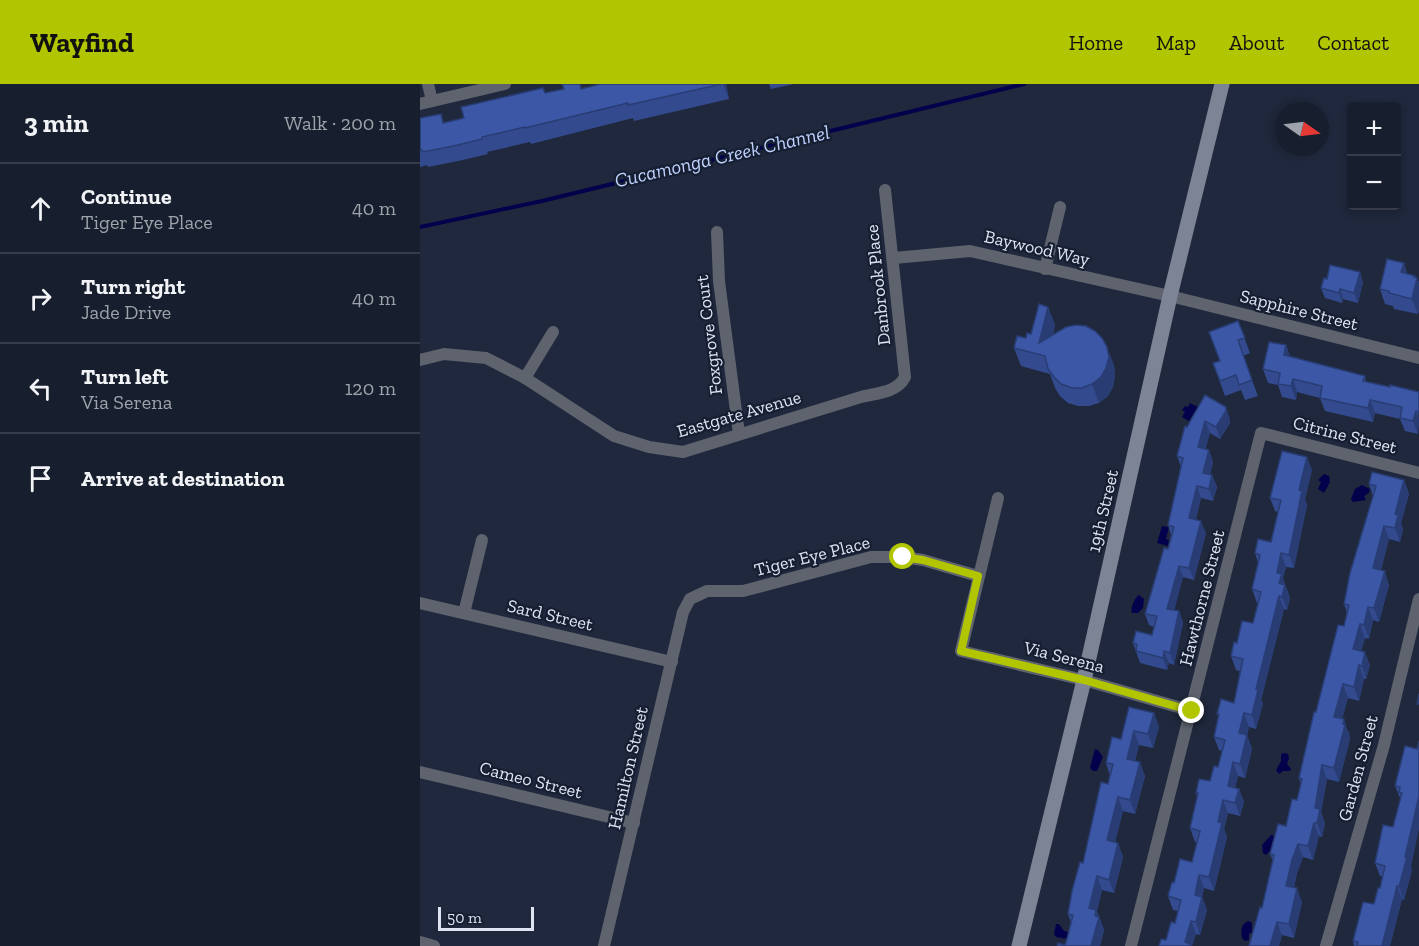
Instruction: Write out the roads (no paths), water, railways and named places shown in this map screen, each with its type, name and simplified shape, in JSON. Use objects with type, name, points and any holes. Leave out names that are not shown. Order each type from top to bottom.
[{"type":"main road","name":"19th Street","points":[[1019,946],[1084,680],[1170,296],[1222,84]]},
{"type":"street","points":[[428,84],[426,103],[505,84]]},
{"type":"street","name":"Danbrook Place","points":[[885,190],[905,377]]},
{"type":"street","points":[[1045,269],[1060,207]]},
{"type":"street","name":"Foxgrove Court","points":[[717,232],[719,281],[739,434]]},
{"type":"street","name":"Baywood Way","points":[[894,258],[970,251],[1170,296]]},
{"type":"street","name":"Sapphire Street","points":[[1170,296],[1419,358]]},
{"type":"street","points":[[525,378],[553,333]]},
{"type":"street","name":"Eastgate Avenue","points":[[420,360],[444,354],[486,358],[525,378],[614,436],[649,447],[683,452],[861,397],[888,391],[901,385],[905,377]]},
{"type":"street","name":"Citrine Street","points":[[1261,433],[1419,473]]},
{"type":"street","name":"Hawthorne Street","points":[[1131,946],[1261,433]]},
{"type":"street","points":[[978,576],[998,498]]},
{"type":"street","points":[[464,614],[482,540]]},
{"type":"street","name":"Tiger Eye Place","points":[[690,599],[707,591],[743,591],[872,557],[903,557],[923,560],[978,576]]},
{"type":"street","name":"Via Serena","points":[[978,576],[961,651],[1084,680],[1192,711]]},
{"type":"street","name":"Hamilton Street","points":[[604,946],[683,612],[690,599]]},
{"type":"street","name":"Garden Street","points":[[1326,946],[1384,745],[1419,599]]},
{"type":"street","name":"Sard Street","points":[[420,603],[672,662]]},
{"type":"street","name":"Cameo Street","points":[[420,772],[634,823]]},
{"type":"street","points":[[420,942],[434,946]]},
{"type":"waterway","name":"Cucamonga Creek Channel","points":[[420,227],[542,201],[1024,84]]}]
